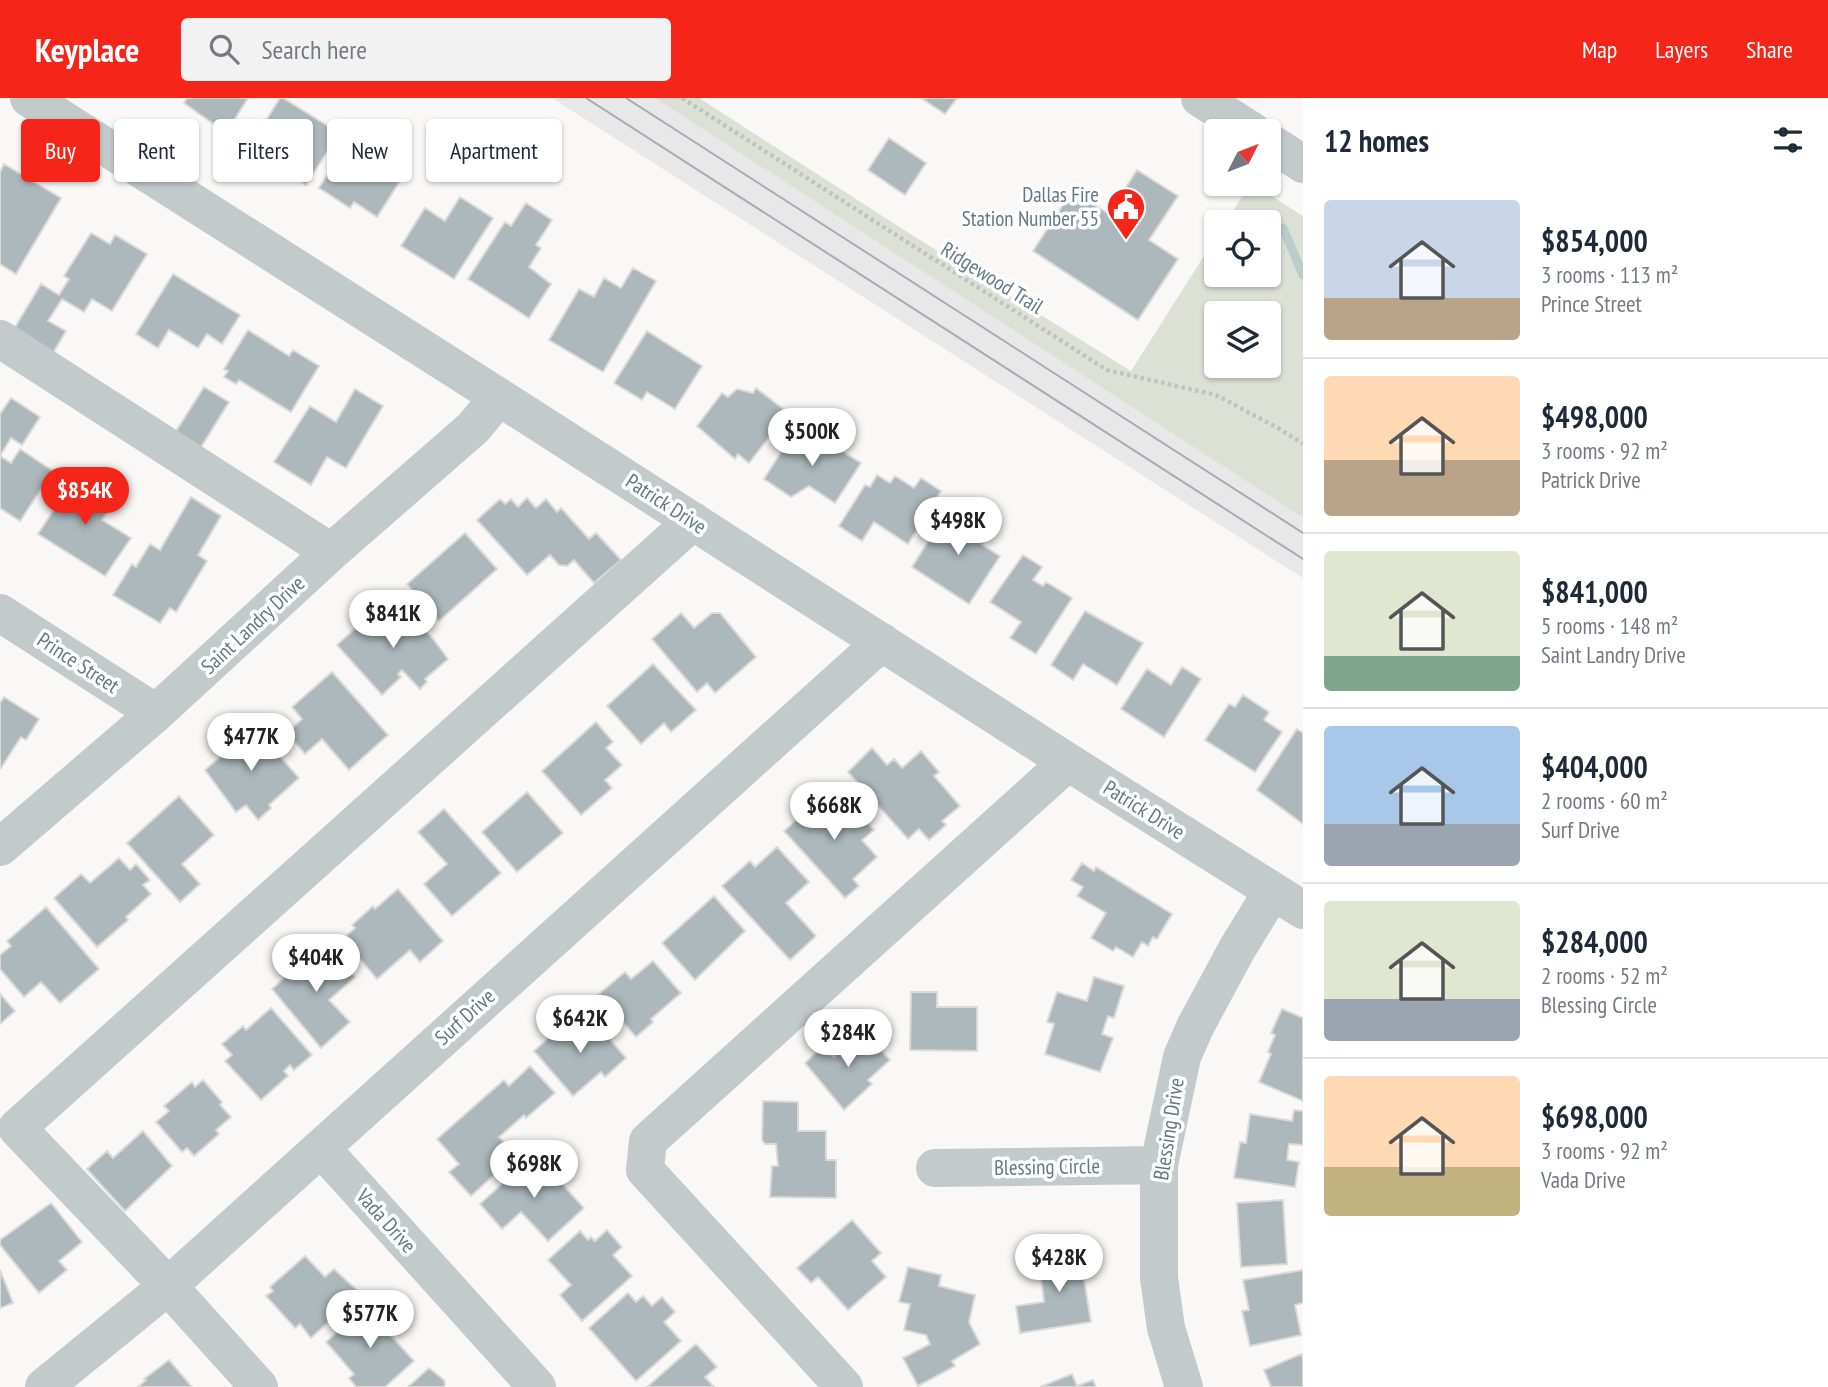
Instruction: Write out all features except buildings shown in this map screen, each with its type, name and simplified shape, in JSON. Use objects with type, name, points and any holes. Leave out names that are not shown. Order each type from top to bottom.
[{"type":"street","name":"Patrick Drive","points":[[29,98],[1288,901]]},
{"type":"street","points":[[1200,98],[1233,119]]},
{"type":"street","points":[[1281,150],[1303,164]]},
{"type":"street","points":[[0,339],[331,552]]},
{"type":"street","name":"Saint Landry Drive","points":[[0,847],[156,713],[331,552],[473,428],[499,397]]},
{"type":"street","points":[[259,1387],[168,1286],[8,1135],[693,522]]},
{"type":"street","name":"Prince Street","points":[[0,612],[156,713]]},
{"type":"street","name":"Surf Drive","points":[[44,1387],[168,1286],[882,642]]},
{"type":"street","points":[[844,1387],[645,1170],[648,1141],[1068,762]]},
{"type":"street","name":"Blessing Drive","points":[[1184,1387],[1166,1328],[1159,1278],[1159,1165],[1182,1057],[1237,949],[1288,901]]},
{"type":"street","name":"Vada Drive","points":[[321,1148],[537,1387]]},
{"type":"street","name":"Blessing Circle","points":[[935,1168],[1159,1165]]},
{"type":"path","name":"Ridgewood Trail","points":[[682,98],[1107,370],[1216,395],[1303,444]]},
{"type":"shaded area","points":[[552,98],[655,98],[1303,518],[1303,578]]},
{"type":"shaded area","points":[[655,98],[699,98],[1131,371],[1204,256],[1204,287],[1281,287],[1281,210],[1234,210],[1242,196],[1272,196],[1303,216],[1303,518]]},
{"type":"waterway","points":[[1283,228],[1303,275]]},
{"type":"tram line","points":[[586,98],[1303,559]]},
{"type":"tram line","points":[[626,98],[1303,533]]},
{"type":"place","name":"Dallas Fire Station Number 55","points":[[1126,241]]}]
